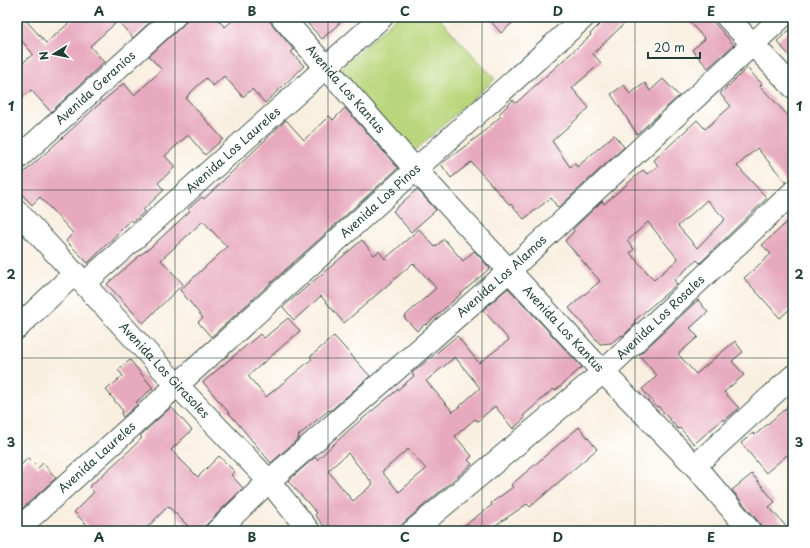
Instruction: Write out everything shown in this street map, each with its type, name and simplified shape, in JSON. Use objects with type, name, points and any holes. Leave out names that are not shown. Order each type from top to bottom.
[{"type":"street","name":"Avenida Geranios","points":[[17,159],[174,17]]},
{"type":"street","name":"Avenida Los Kantus","points":[[282,17],[415,169],[603,372],[695,466],[750,531]]},
{"type":"street","name":"Avenida Los Laureles","points":[[17,328],[80,278],[327,67],[382,17]]},
{"type":"street","name":"Avenida Los Pinos","points":[[177,385],[584,17]]},
{"type":"street","points":[[728,17],[793,88]]},
{"type":"street","name":"Avenida Los Alamos","points":[[217,531],[269,481],[509,271],[782,17]]},
{"type":"street","name":"Avenida Los Rosales","points":[[413,531],[603,372],[793,192]]},
{"type":"street","name":"Avenida Los Girasoles","points":[[17,211],[177,385],[269,481],[309,531]]},
{"type":"street","points":[[695,466],[793,376]]},
{"type":"street","name":"Avenida Laureles","points":[[17,530],[177,385]]},
{"type":"green space","points":[[397,17],[438,17],[495,79],[412,153],[338,70]]},
{"type":"building","points":[[17,17],[23,17],[46,43],[76,17],[155,17],[133,38],[118,21],[90,46],[104,62],[51,112],[31,90],[17,103],[17,68],[33,54],[17,35]]},
{"type":"building","points":[[186,17],[215,17],[225,27],[237,17],[266,17],[294,50],[291,52],[304,66],[265,103],[252,89],[243,97],[224,76],[213,86],[206,78],[186,98],[223,139],[205,155],[188,135],[165,156],[175,167],[158,183],[164,190],[143,210],[144,212],[133,222],[131,220],[88,263],[66,241],[73,233],[40,197],[32,205],[17,189],[17,179],[124,83],[134,95],[162,70],[149,56],[182,26],[186,21]]},
{"type":"building","points":[[302,17],[346,17],[322,39]]},
{"type":"building","points":[[487,17],[519,17],[501,33]]},
{"type":"building","points":[[607,17],[631,17],[593,54],[601,63],[572,88],[589,108],[552,141],[570,167],[575,163],[577,167],[614,135],[624,147],[558,208],[551,198],[524,219],[471,162],[451,178],[441,164],[480,135],[501,116],[499,114],[513,100],[516,103],[591,35],[590,34]]},
{"type":"building","points":[[685,17],[709,17],[734,45],[708,68],[692,50],[705,39]]},
{"type":"building","points":[[793,27],[793,60],[777,41]]},
{"type":"building","points":[[747,68],[762,84],[760,86],[793,121],[793,180],[786,182],[757,148],[737,166],[767,198],[700,263],[697,260],[674,280],[677,284],[634,321],[636,323],[623,336],[622,335],[611,343],[600,344],[569,308],[600,281],[565,241],[574,231],[573,229],[602,201],[604,204],[643,170],[647,174],[658,166],[654,160],[697,120],[705,129],[731,106],[720,94]],"holes":[[[707,200],[725,219],[697,248],[678,226]],[[648,222],[678,259],[654,280],[630,253],[634,249],[627,241]]]},
{"type":"building","points":[[663,79],[679,96],[637,134],[611,94],[624,85],[630,94],[645,83],[650,91]]},
{"type":"building","points":[[345,108],[398,168],[211,337],[198,322],[203,318],[180,290],[227,247],[203,221],[161,260],[183,284],[143,323],[107,284],[151,247],[190,211],[188,209],[202,197],[204,199],[286,120],[304,140],[329,116],[333,120]]},
{"type":"building","points":[[417,189],[436,210],[411,232],[393,211]]},
{"type":"building","points":[[793,217],[793,306],[780,318],[744,278],[771,254],[762,245]]},
{"type":"building","points":[[419,229],[435,247],[444,239],[463,261],[474,251],[490,268],[426,325],[425,324],[417,331],[404,317],[436,288],[413,263],[344,323],[321,296],[294,320],[283,307],[362,240],[374,255],[379,251],[385,259]]},
{"type":"building","points":[[508,288],[582,367],[555,391],[553,389],[523,416],[525,418],[513,429],[495,406],[478,421],[475,419],[455,436],[472,456],[468,460],[472,464],[394,531],[328,531],[315,515],[317,513],[288,481],[315,457],[317,460],[348,431],[414,376],[412,373],[457,336],[479,363],[509,340],[483,310]],"holes":[[[455,357],[480,388],[453,412],[426,381]],[[408,449],[426,469],[399,492],[382,472]],[[348,453],[373,484],[353,501],[328,471]]]},
{"type":"building","points":[[698,300],[708,312],[690,328],[698,337],[678,354],[696,374],[735,341],[743,352],[732,361],[744,375],[724,392],[739,408],[724,421],[723,419],[694,444],[680,428],[678,429],[658,406],[657,407],[642,389],[657,376],[639,355]]},
{"type":"building","points":[[288,318],[300,331],[248,376],[266,397],[312,359],[310,357],[334,336],[370,376],[330,411],[329,410],[298,436],[299,438],[271,463],[203,382],[260,334],[264,338]]},
{"type":"building","points":[[130,360],[153,388],[136,402],[138,404],[123,417],[121,414],[123,411],[106,390],[123,376],[118,370]]},
{"type":"building","points":[[793,402],[793,450],[766,473],[741,443],[753,433],[755,435]]},
{"type":"building","points":[[171,407],[192,430],[171,450],[198,477],[219,456],[235,472],[231,475],[243,488],[200,531],[193,531],[168,506],[144,531],[93,531],[74,512],[94,492],[89,487],[133,447],[142,438],[140,436]]},
{"type":"building","points":[[579,427],[597,449],[530,507],[527,504],[487,531],[457,531],[492,505],[491,503],[513,487],[511,485]]},
{"type":"building","points":[[28,458],[38,468],[43,463],[56,478],[17,513],[17,469]]},
{"type":"building","points":[[752,474],[775,502],[769,507],[790,531],[766,531],[732,490]]}]
